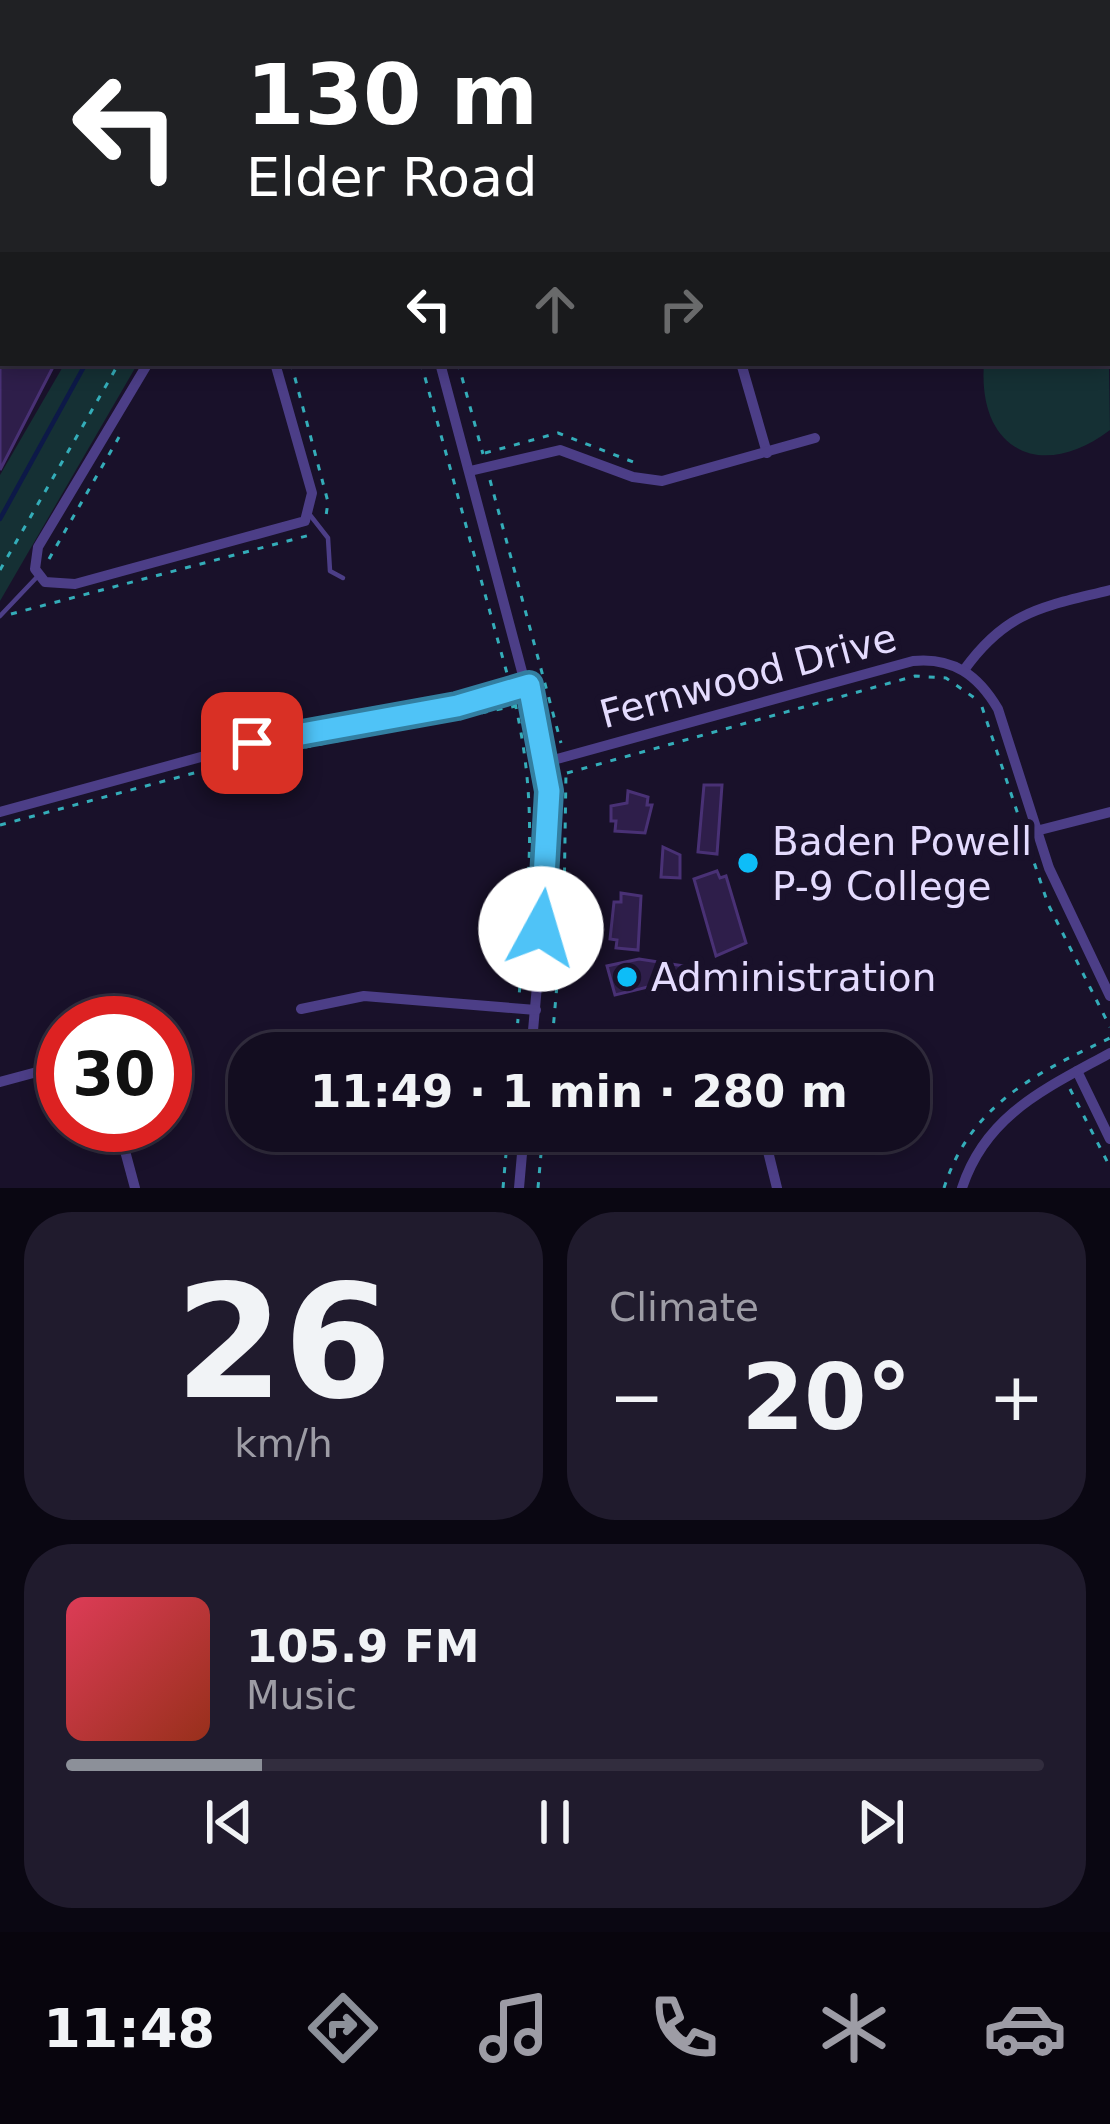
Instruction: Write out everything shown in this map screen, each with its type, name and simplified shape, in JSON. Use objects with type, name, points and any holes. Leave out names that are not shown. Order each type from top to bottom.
[{"type":"street","points":[[146,366],[38,547],[38,575],[55,585],[75,584],[295,525],[310,514],[312,493],[276,366]]},
{"type":"street","points":[[441,366],[546,762],[549,851],[533,1032]]},
{"type":"street","points":[[742,366],[766,453]]},
{"type":"street","points":[[470,471],[560,450],[651,482],[814,438]]},
{"type":"street","points":[[1110,590],[1016,616],[986,640],[964,670],[998,709],[1036,830],[1110,996]]},
{"type":"street","name":"Fernwood Drive","points":[[546,762],[913,661],[931,659],[964,670]]},
{"type":"street","points":[[0,812],[252,743],[457,706],[529,685]]},
{"type":"street","points":[[1036,830],[1110,812]]},
{"type":"street","points":[[301,1009],[364,996],[536,1010]]},
{"type":"street","points":[[962,1188],[979,1149],[1001,1120],[1023,1100],[1110,1053]]},
{"type":"street","points":[[0,1082],[36,1072]]},
{"type":"street","points":[[1071,1074],[1110,1139]]},
{"type":"street","points":[[125,1152],[135,1188]]},
{"type":"street","points":[[520,1188],[523,1152]]},
{"type":"street","points":[[768,1152],[777,1188]]},
{"type":"lane","points":[[310,514],[322,528],[330,571],[343,578]]},
{"type":"lane","points":[[1,614],[38,575]]},
{"type":"path","points":[[0,570],[117,366]]},
{"type":"path","points":[[1,614],[15,615],[322,528],[328,502],[292,366]]},
{"type":"path","points":[[38,575],[129,420]]},
{"type":"path","points":[[483,453],[558,433],[647,467]]},
{"type":"path","points":[[567,772],[915,676],[946,678],[978,700],[985,714],[1041,886],[1110,1028]]},
{"type":"path","points":[[0,826],[254,757],[516,706]]},
{"type":"path","points":[[1071,1074],[1110,1167]]},
{"type":"path","points":[[503,1188],[506,1152]]},
{"type":"path","points":[[538,1188],[541,1152]]},
{"type":"green space","points":[[63,366],[136,366],[0,601],[0,475]]},
{"type":"green space","points":[[984,366],[1109,366],[1110,430],[1085,446],[1038,455],[1003,437],[991,418]]},
{"type":"building","points":[[0,366],[53,367],[0,470]]},
{"type":"building","points":[[704,785],[722,785],[717,854],[698,852]]},
{"type":"building","points":[[628,791],[648,797],[647,805],[652,805],[645,833],[615,831],[611,806],[627,803]]},
{"type":"building","points":[[663,847],[680,855],[680,878],[661,877]]},
{"type":"building","points":[[717,871],[720,878],[726,876],[746,943],[716,956],[694,879]]},
{"type":"building","points":[[621,893],[641,896],[638,950],[616,948],[617,940],[610,939],[614,902],[621,902]]},
{"type":"building","points":[[639,959],[710,970],[710,983],[705,988],[656,985],[615,995],[607,966]]},
{"type":"waterway","points":[[0,519],[84,366]]},
{"type":"place","name":"Baden Powell P-9 College","points":[[748,863]]},
{"type":"place","name":"Administration","points":[[627,977]]},
{"type":"route","points":[[252,743],[457,706],[529,685],[549,791],[541,929]]}]
